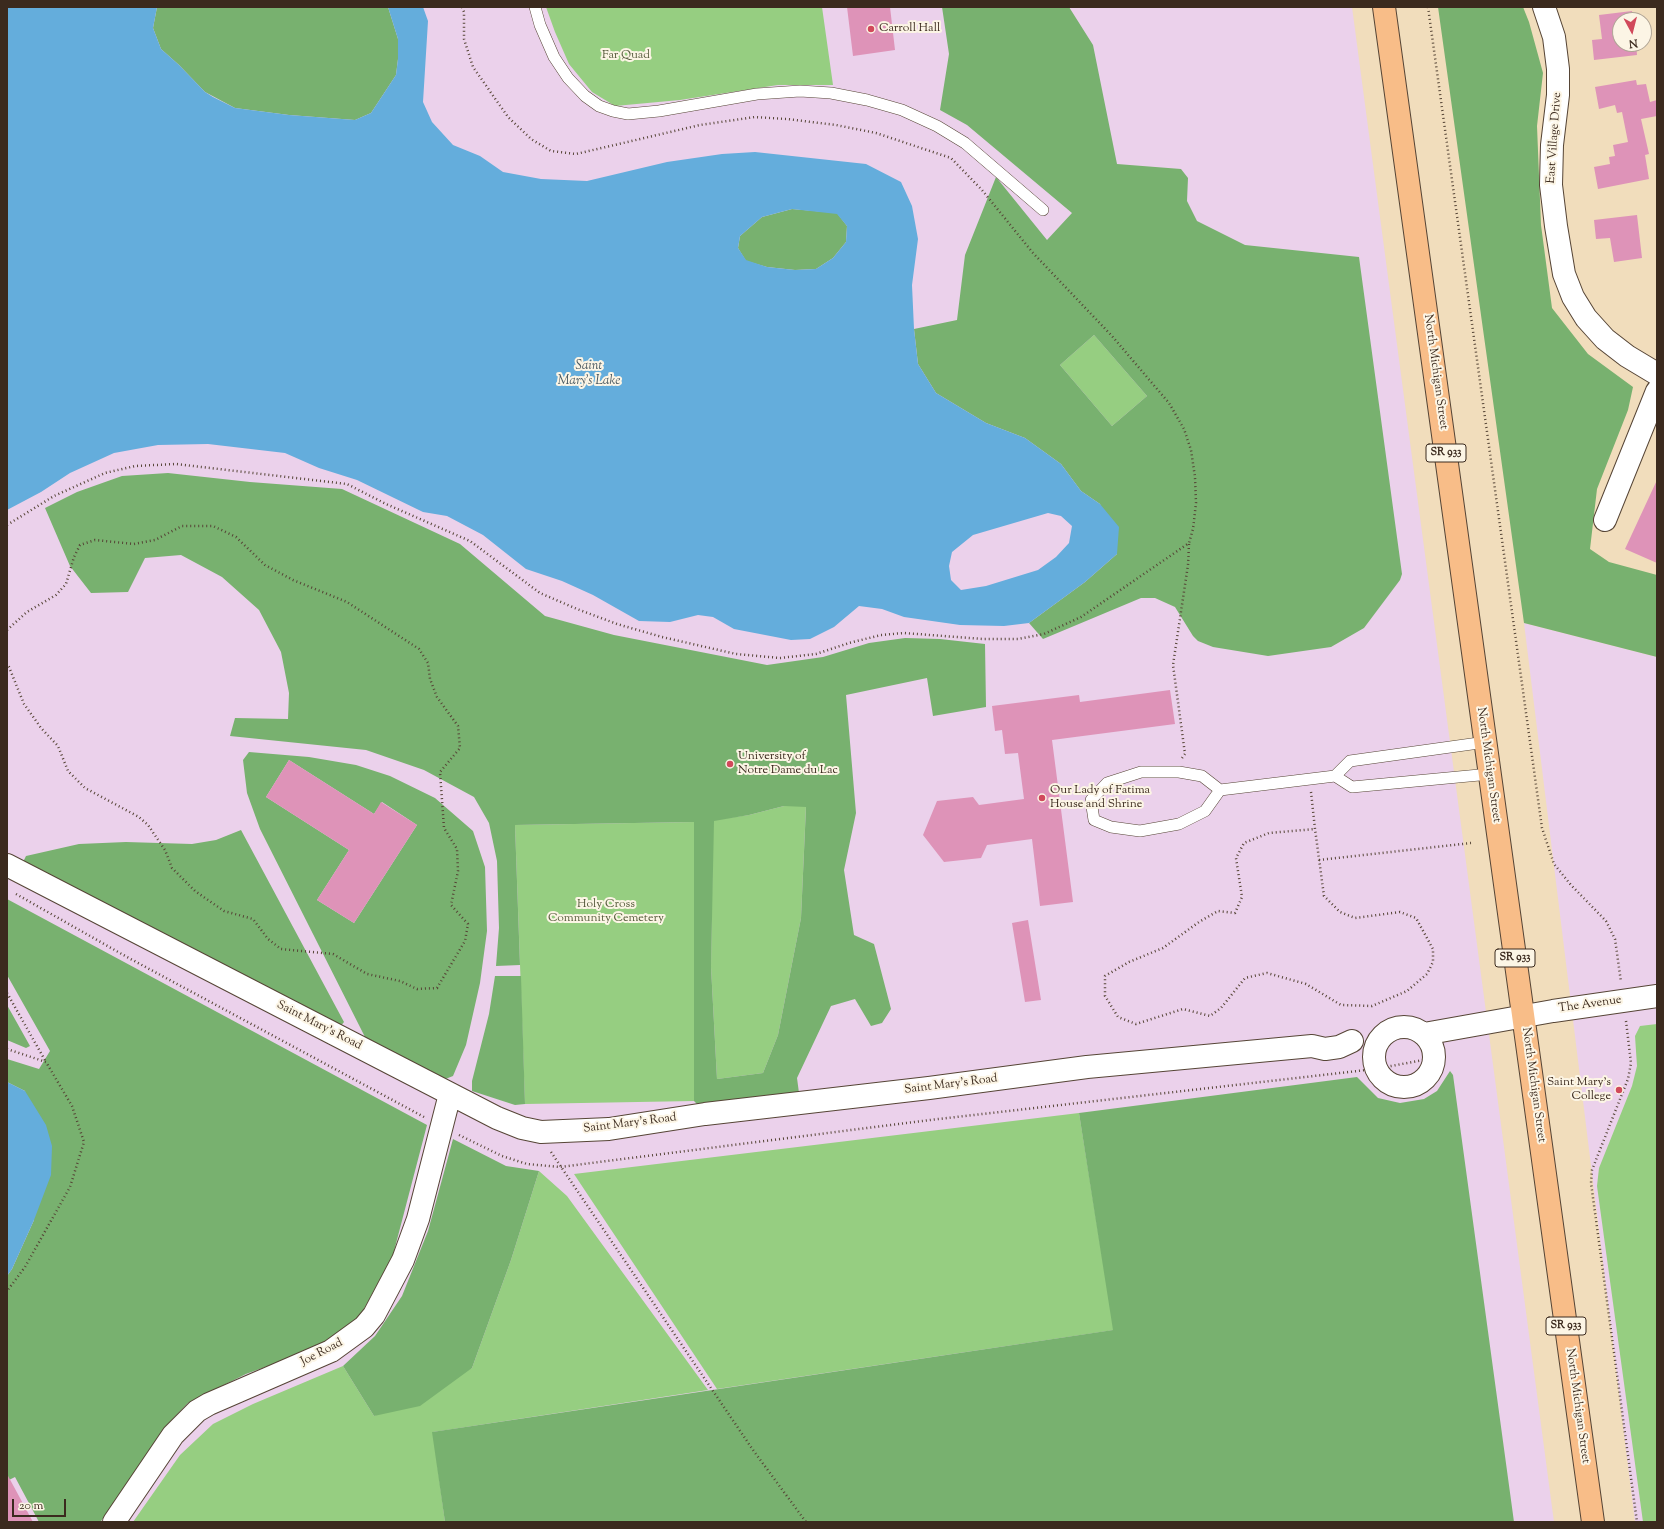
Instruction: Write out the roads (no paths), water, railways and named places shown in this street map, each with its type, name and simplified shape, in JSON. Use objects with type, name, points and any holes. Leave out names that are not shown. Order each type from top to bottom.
[{"type":"main road","name":"North Michigan Street","points":[[1384,7],[1593,1522]]},
{"type":"street","name":"East Village Drive","points":[[1544,7],[1554,37],[1558,69],[1558,95],[1552,145],[1551,185],[1564,274],[1573,297],[1586,318],[1605,339],[1627,356],[1657,374]]},
{"type":"street","points":[[1605,520],[1657,391]]},
{"type":"street","name":"Saint Mary's Road","points":[[7,865],[450,1094],[498,1118],[522,1128],[541,1132],[609,1129],[705,1114],[929,1088],[1087,1067],[1312,1046],[1325,1038],[1339,1037],[1352,1041],[1378,1039],[1386,1032],[1395,1028],[1405,1027],[1415,1029],[1424,1034]]},
{"type":"street","name":"The Avenue","points":[[1524,1016],[1657,996]]},
{"type":"street","points":[[1378,1039],[1374,1049],[1373,1059],[1375,1069],[1380,1077],[1388,1084],[1408,1088],[1417,1085],[1426,1079],[1431,1071],[1434,1051],[1424,1034],[1524,1016]]},
{"type":"street","name":"Joe Road","points":[[114,1522],[173,1435],[197,1412],[209,1404],[332,1351],[359,1331],[374,1315],[403,1260],[418,1219],[450,1094]]},
{"type":"lane","points":[[535,7],[540,25],[554,57],[568,78],[585,96],[599,106],[628,114],[659,111],[757,94],[800,91],[831,93],[867,100],[902,110],[937,126],[965,143],[1043,210]]},
{"type":"lane","points":[[1220,790],[1205,811],[1178,824],[1140,830],[1111,827],[1094,820],[1091,800],[1107,783],[1141,772],[1172,772],[1202,776],[1220,790],[1335,776],[1350,761],[1486,742]]},
{"type":"lane","points":[[1335,776],[1352,787],[1490,774]]},
{"type":"water","name":"Saint Mary's Lake","points":[[7,7],[157,7],[153,28],[161,49],[205,92],[213,97],[235,108],[289,115],[355,120],[371,113],[396,75],[398,39],[388,7],[423,7],[428,21],[423,102],[432,122],[453,145],[480,156],[503,172],[541,179],[587,181],[667,162],[722,154],[755,152],[866,164],[901,182],[912,206],[918,239],[912,285],[914,329],[918,364],[936,393],[986,423],[1025,438],[1061,464],[1081,491],[1100,504],[1119,527],[1117,554],[1085,582],[1029,623],[1004,626],[960,625],[904,617],[882,609],[859,606],[834,627],[810,639],[791,640],[734,629],[713,617],[698,615],[670,622],[639,621],[593,595],[562,581],[526,569],[483,535],[447,516],[423,512],[357,480],[319,468],[285,453],[208,444],[158,445],[114,453],[70,473],[41,492],[7,510]],"holes":[[[792,209],[837,214],[847,226],[846,242],[833,258],[816,269],[795,270],[767,267],[746,260],[738,248],[740,236],[762,217]],[[1048,513],[1061,516],[1072,526],[1069,543],[1056,557],[1038,570],[986,586],[961,590],[951,580],[949,566],[952,552],[973,535]]]},
{"type":"water","points":[[7,1082],[25,1091],[46,1125],[52,1146],[51,1175],[34,1220],[12,1269],[7,1276]]},
{"type":"place","name":"Carroll Hall","points":[[871,29]]},
{"type":"place","name":"University of Notre Dame du Lac","points":[[730,764]]},
{"type":"place","name":"Our Lady of Fatima House and Shrine","points":[[1042,798]]},
{"type":"place","name":"Saint Mary's College","points":[[1619,1090]]},
{"type":"park label","name":"Far Quad","points":[[626,56]]},
{"type":"park label","name":"Holy Cross Community Cemetery","points":[[606,912]]}]
